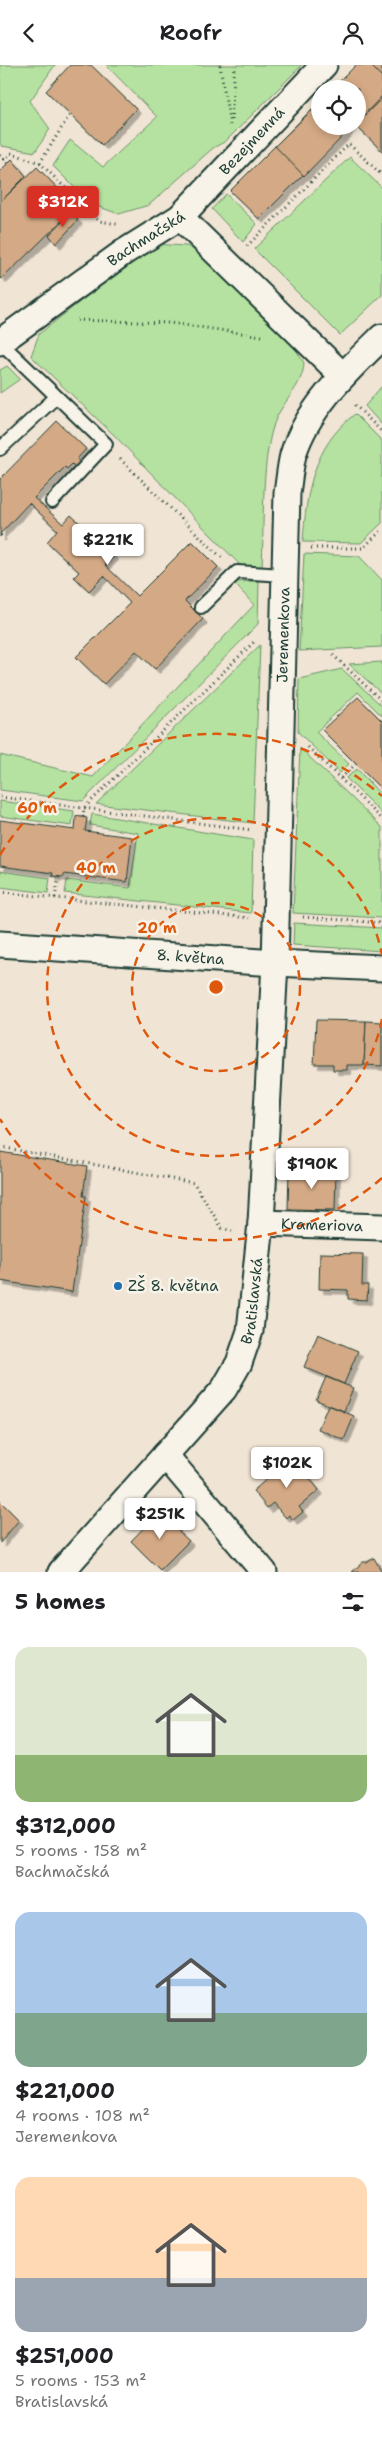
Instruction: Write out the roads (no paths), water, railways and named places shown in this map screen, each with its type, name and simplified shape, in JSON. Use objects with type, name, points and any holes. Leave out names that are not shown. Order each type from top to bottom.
[{"type":"street","name":"Bezejmenná","points":[[180,217],[324,65]]},
{"type":"street","name":"Bachmačská","points":[[0,342],[124,252],[180,217],[343,376]]},
{"type":"street","name":"Jeremenkova","points":[[275,963],[284,575],[287,493],[293,455],[310,420],[343,376],[382,337]]},
{"type":"street","name":"8. května","points":[[0,944],[275,963],[382,968]]},
{"type":"street","name":"Bratislavská","points":[[61,1572],[224,1389],[239,1363],[250,1331],[260,1230],[275,963]]},
{"type":"street","name":"Krameriova","points":[[260,1230],[382,1227]]},
{"type":"street","points":[[166,1455],[264,1572]]},
{"type":"lane","points":[[0,342],[106,444],[52,502]]},
{"type":"lane","points":[[0,449],[56,397]]},
{"type":"lane","points":[[201,607],[237,572],[284,575]]},
{"type":"place","name":"ZŠ 8. května","points":[[118,1286]]}]
